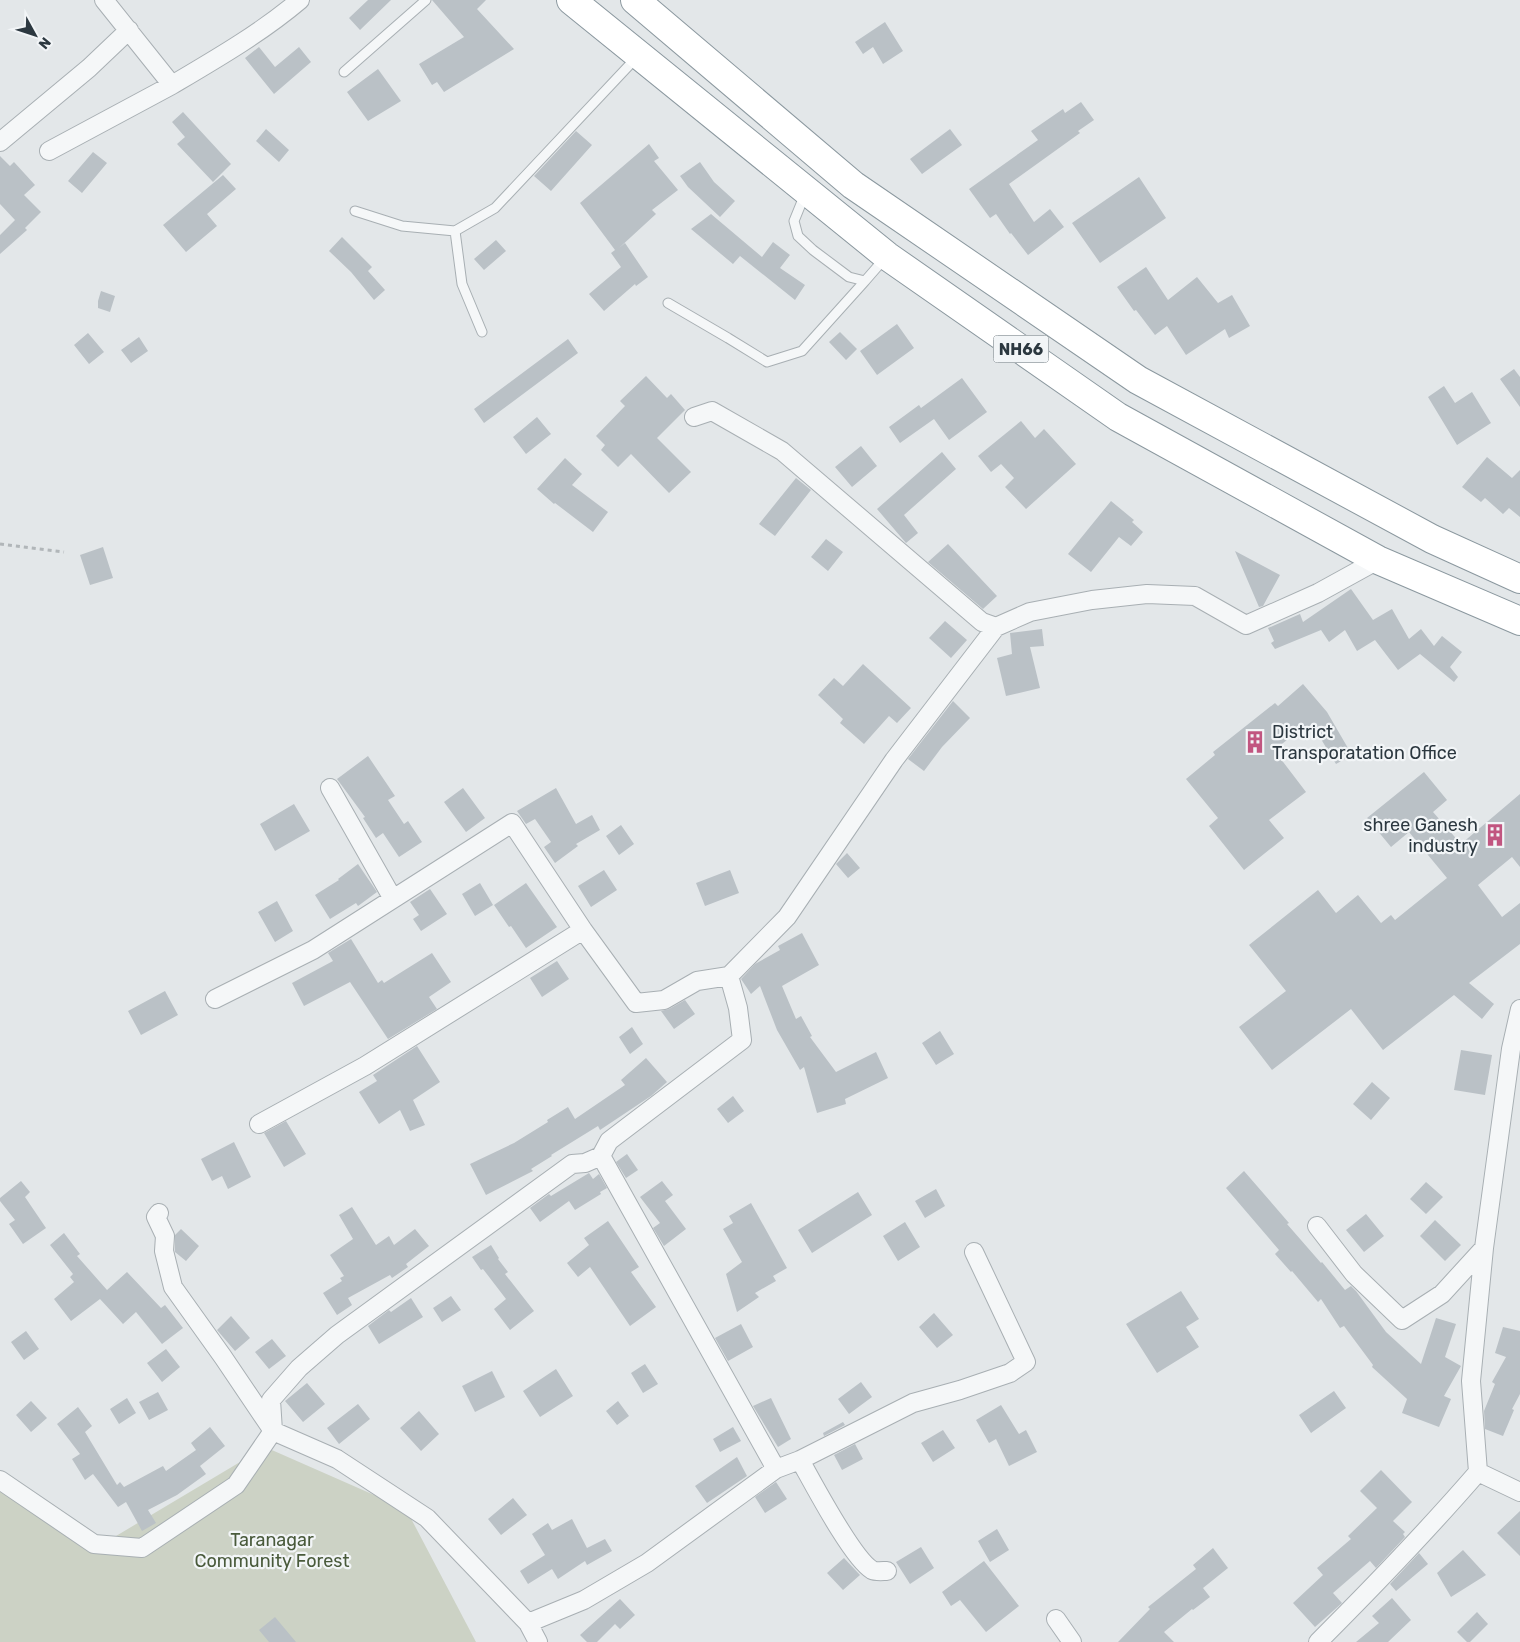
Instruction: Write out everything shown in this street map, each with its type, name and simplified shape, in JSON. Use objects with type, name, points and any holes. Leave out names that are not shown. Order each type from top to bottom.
[{"type":"highway","name":"NH66","points":[[571,0],[887,256],[1118,417],[1378,560],[1520,621]]},
{"type":"highway","name":"NH66","points":[[635,0],[853,184],[1138,380],[1432,539],[1520,579]]},
{"type":"street","points":[[104,0],[172,85]]},
{"type":"street","points":[[49,151],[172,85],[219,57],[279,18],[300,0]]},
{"type":"street","points":[[0,142],[89,68],[129,30]]},
{"type":"street","points":[[694,417],[712,411],[782,451],[982,622],[996,627]]},
{"type":"street","points":[[215,999],[313,950],[512,822],[583,930],[636,1003],[664,1000],[697,981],[729,976],[787,918],[894,760],[996,627],[1030,612],[1092,600],[1147,594],[1195,596],[1246,625],[1318,593],[1378,560]]},
{"type":"street","points":[[330,788],[393,899]]},
{"type":"street","points":[[260,1124],[365,1066],[583,930]]},
{"type":"street","points":[[0,1480],[94,1544],[142,1548],[236,1485],[273,1431],[271,1400],[299,1368],[337,1335],[572,1164],[585,1163],[601,1156],[609,1142],[742,1040],[738,1008],[729,976]]},
{"type":"street","points":[[1318,1642],[1368,1593],[1432,1525],[1478,1472],[1471,1381],[1484,1248],[1511,1049],[1520,1010]]},
{"type":"street","points":[[601,1156],[776,1469]]},
{"type":"street","points":[[159,1213],[156,1217],[166,1236],[164,1251],[173,1287],[273,1431],[337,1459],[427,1518],[528,1623],[538,1642]]},
{"type":"street","points":[[1317,1226],[1354,1274],[1402,1320],[1442,1294],[1484,1248]]},
{"type":"street","points":[[528,1623],[584,1600],[647,1563],[776,1469],[800,1460],[913,1403],[1010,1373],[1026,1362],[974,1252]]},
{"type":"street","points":[[800,1460],[847,1540],[862,1561],[873,1570],[888,1571]]},
{"type":"street","points":[[1478,1472],[1520,1492]]},
{"type":"street","points":[[1056,1619],[1072,1642]]},
{"type":"lane","points":[[344,72],[426,0]]},
{"type":"lane","points":[[355,211],[402,226],[455,231],[495,208],[638,56]]},
{"type":"lane","points":[[806,191],[794,221],[798,236],[813,250],[849,277],[865,281]]},
{"type":"lane","points":[[455,231],[462,284],[482,332]]},
{"type":"lane","points":[[668,304],[767,362],[802,351],[887,256]]},
{"type":"path","points":[[0,544],[64,552]]},
{"type":"green space","name":"Taranagar Community Forest","points":[[265,1447],[406,1509],[476,1642],[0,1642],[0,1485],[106,1542]]},
{"type":"building","points":[[368,0],[391,0],[360,30],[349,18]]},
{"type":"building","points":[[432,0],[486,0],[477,9],[514,49],[444,92],[437,82],[432,85],[419,64],[464,37]]},
{"type":"building","points":[[885,22],[903,51],[883,64],[873,47],[863,54],[855,42]]},
{"type":"building","points":[[259,47],[275,67],[299,47],[311,62],[274,94],[245,58]]},
{"type":"building","points":[[378,69],[401,101],[368,121],[347,92]]},
{"type":"building","points":[[1081,102],[1094,120],[1078,131],[1080,133],[1009,184],[1034,222],[1050,209],[1064,227],[1028,255],[996,214],[990,218],[969,189],[1038,140],[1031,131],[1063,109],[1065,113]]},
{"type":"building","points":[[183,112],[231,164],[213,182],[177,144],[185,137],[172,122]]},
{"type":"building","points":[[266,129],[289,150],[279,162],[256,141]]},
{"type":"building","points":[[950,129],[962,145],[922,174],[910,159]]},
{"type":"building","points":[[576,131],[592,145],[551,191],[534,176]]},
{"type":"building","points":[[649,144],[659,158],[654,161],[678,190],[652,210],[656,214],[619,248],[625,243],[648,277],[636,286],[635,284],[604,311],[589,294],[621,267],[611,253],[615,250],[580,203]]},
{"type":"building","points":[[93,152],[107,163],[82,193],[68,181]]},
{"type":"building","points":[[0,156],[10,166],[14,162],[35,185],[24,195],[41,212],[25,228],[27,230],[0,254],[0,235],[15,220],[0,204]]},
{"type":"building","points":[[700,162],[714,182],[735,201],[720,217],[688,187],[680,176]]},
{"type":"building","points":[[223,175],[236,189],[207,214],[217,226],[186,252],[163,225]]},
{"type":"building","points":[[1139,177],[1166,218],[1100,263],[1072,223]]},
{"type":"building","points":[[711,214],[762,257],[773,242],[790,255],[780,268],[805,285],[795,300],[740,256],[733,264],[691,229]]},
{"type":"building","points":[[342,237],[372,267],[368,271],[385,290],[374,300],[351,272],[329,251]]},
{"type":"building","points":[[496,240],[506,251],[484,270],[474,259]]},
{"type":"building","points":[[1146,267],[1168,300],[1197,277],[1218,303],[1232,295],[1250,326],[1229,338],[1225,329],[1186,355],[1167,326],[1155,335],[1136,310],[1134,311],[1117,287]]},
{"type":"building","points":[[101,291],[115,296],[110,312],[98,308]]},
{"type":"building","points":[[897,324],[914,348],[877,375],[860,351]]},
{"type":"building","points":[[840,332],[857,349],[846,360],[829,342]]},
{"type":"building","points":[[88,333],[104,352],[89,364],[74,345]]},
{"type":"building","points":[[139,337],[148,351],[131,363],[121,350]]},
{"type":"building","points":[[568,339],[578,353],[484,423],[474,409]]},
{"type":"building","points":[[1514,369],[1520,377],[1520,407],[1500,379]]},
{"type":"building","points":[[646,376],[667,398],[671,394],[685,410],[657,438],[691,472],[669,493],[631,454],[618,467],[601,450],[605,445],[596,436],[625,406],[620,401]]},
{"type":"building","points":[[962,378],[987,412],[949,440],[934,419],[900,443],[889,427],[919,405],[921,408]]},
{"type":"building","points":[[1444,386],[1455,403],[1472,392],[1491,423],[1457,445],[1428,397]]},
{"type":"building","points":[[537,417],[551,434],[526,454],[513,437]]},
{"type":"building","points":[[1021,421],[1035,438],[1044,429],[1076,464],[1026,509],[1005,487],[1014,478],[1001,464],[991,472],[978,456]]},
{"type":"building","points":[[861,446],[877,466],[852,487],[835,467]]},
{"type":"building","points":[[942,452],[956,469],[904,515],[918,533],[906,543],[877,509]]},
{"type":"building","points":[[1487,457],[1512,478],[1520,470],[1520,517],[1509,508],[1503,514],[1485,498],[1481,502],[1462,487]]},
{"type":"building","points":[[565,458],[582,474],[572,485],[608,512],[593,532],[554,504],[537,489]]},
{"type":"building","points":[[796,478],[811,490],[775,536],[759,524]]},
{"type":"building","points":[[1111,501],[1134,520],[1132,522],[1143,532],[1131,546],[1119,537],[1091,572],[1068,554]]},
{"type":"building","points":[[826,539],[843,552],[828,571],[811,557]]},
{"type":"building","points":[[948,544],[997,596],[983,609],[928,562]]},
{"type":"building","points":[[103,547],[113,578],[90,585],[80,555]]},
{"type":"building","points":[[1235,551],[1280,575],[1263,606],[1259,607]]},
{"type":"building","points":[[1351,589],[1373,620],[1392,609],[1409,639],[1421,629],[1434,646],[1442,636],[1462,652],[1450,667],[1458,677],[1454,682],[1420,654],[1398,670],[1375,640],[1357,651],[1345,630],[1329,642],[1321,630],[1275,649],[1271,643],[1274,641],[1268,628],[1300,614],[1303,622]]},
{"type":"building","points":[[945,621],[967,640],[951,658],[929,638]]},
{"type":"building","points":[[1042,629],[1044,646],[1030,647],[1040,688],[1006,696],[997,658],[1012,654],[1010,633]]},
{"type":"building","points":[[863,664],[911,708],[897,723],[889,716],[864,744],[840,723],[843,719],[818,695],[834,678],[843,686]]},
{"type":"building","points":[[1303,684],[1327,712],[1352,755],[1336,764],[1312,724],[1303,733],[1300,730],[1274,750],[1306,792],[1269,820],[1284,838],[1244,870],[1209,826],[1218,818],[1186,779],[1215,755],[1213,752],[1275,703],[1278,706]]},
{"type":"building","points":[[953,701],[970,718],[942,747],[924,771],[908,759]]},
{"type":"building","points":[[368,756],[395,796],[388,800],[404,824],[408,821],[422,842],[399,857],[383,833],[376,838],[363,818],[365,817],[337,779]]},
{"type":"building","points":[[1424,772],[1447,800],[1433,812],[1461,844],[1520,794],[1520,867],[1512,857],[1478,885],[1502,917],[1520,903],[1520,944],[1469,983],[1494,1004],[1482,1019],[1454,995],[1383,1050],[1351,1009],[1272,1070],[1239,1027],[1286,991],[1249,945],[1318,890],[1336,913],[1358,895],[1381,923],[1391,915],[1395,920],[1447,878],[1409,832],[1391,847],[1367,818]]},
{"type":"building","points":[[463,788],[485,818],[466,832],[444,802]]},
{"type":"building","points":[[556,788],[576,824],[592,815],[600,830],[576,844],[578,846],[555,863],[544,847],[551,842],[535,819],[526,824],[517,811]]},
{"type":"building","points":[[294,804],[310,831],[275,851],[260,824]]},
{"type":"building","points":[[621,825],[634,844],[619,855],[606,836]]},
{"type":"building","points":[[847,853],[860,868],[848,878],[836,864]]},
{"type":"building","points":[[358,864],[377,892],[358,906],[356,903],[330,919],[315,895],[339,880]]},
{"type":"building","points":[[604,870],[617,890],[591,907],[578,886]]},
{"type":"building","points":[[730,870],[739,893],[705,906],[696,883]]},
{"type":"building","points":[[480,883],[493,905],[475,916],[462,894]]},
{"type":"building","points":[[526,883],[557,927],[526,948],[494,905]]},
{"type":"building","points":[[430,889],[447,914],[421,931],[413,919],[419,915],[410,902]]},
{"type":"building","points":[[277,901],[293,931],[275,942],[258,912]]},
{"type":"building","points":[[802,933],[819,965],[782,986],[796,1019],[801,1016],[812,1036],[810,1037],[836,1072],[876,1052],[888,1078],[845,1099],[846,1104],[817,1113],[804,1067],[800,1070],[777,1030],[760,986],[751,994],[741,979],[755,964],[780,950],[778,946]]},
{"type":"building","points":[[351,939],[378,983],[382,980],[384,983],[432,953],[451,982],[429,997],[437,1009],[388,1039],[350,982],[304,1006],[292,983],[333,961],[328,953]]},
{"type":"building","points":[[557,961],[569,979],[542,997],[530,978]]},
{"type":"building","points":[[165,991],[178,1015],[141,1035],[128,1011]]},
{"type":"building","points":[[685,1000],[695,1014],[674,1029],[661,1011],[669,1009]]},
{"type":"building","points":[[632,1027],[643,1044],[630,1054],[619,1037]]},
{"type":"building","points":[[940,1031],[954,1054],[936,1065],[922,1043]]},
{"type":"building","points":[[417,1046],[440,1082],[413,1100],[425,1125],[410,1131],[400,1110],[379,1124],[359,1092],[377,1081],[373,1075]]},
{"type":"building","points":[[1461,1050],[1492,1055],[1485,1095],[1454,1090]]},
{"type":"building","points":[[646,1058],[667,1082],[651,1096],[600,1130],[598,1126],[551,1155],[531,1169],[533,1171],[486,1195],[470,1164],[514,1143],[568,1107],[575,1119],[625,1085],[621,1080]]},
{"type":"building","points":[[1372,1082],[1390,1098],[1371,1120],[1353,1104]]},
{"type":"building","points":[[733,1096],[744,1111],[728,1123],[717,1109]]},
{"type":"building","points":[[286,1121],[306,1154],[284,1167],[264,1133]]},
{"type":"building","points":[[234,1142],[251,1177],[228,1189],[222,1176],[212,1181],[201,1159]]},
{"type":"building","points":[[627,1154],[638,1170],[626,1178],[616,1162]]},
{"type":"building","points":[[1244,1171],[1289,1223],[1287,1224],[1345,1290],[1351,1286],[1386,1332],[1421,1364],[1436,1318],[1456,1324],[1445,1357],[1461,1366],[1444,1396],[1451,1399],[1439,1427],[1402,1413],[1407,1399],[1372,1367],[1373,1365],[1344,1326],[1340,1328],[1321,1299],[1318,1302],[1275,1254],[1279,1250],[1226,1188]]},
{"type":"building","points":[[589,1173],[593,1179],[599,1174],[607,1188],[600,1192],[601,1194],[575,1210],[569,1201],[540,1222],[530,1208],[549,1194],[551,1196]]},
{"type":"building","points":[[21,1181],[30,1192],[25,1197],[46,1228],[23,1244],[9,1224],[15,1220],[0,1201],[0,1198]]},
{"type":"building","points":[[662,1181],[673,1195],[665,1201],[686,1229],[664,1246],[653,1228],[660,1223],[640,1197]]},
{"type":"building","points":[[1426,1182],[1443,1197],[1426,1214],[1410,1199]]},
{"type":"building","points":[[936,1189],[945,1206],[925,1218],[915,1201]]},
{"type":"building","points":[[858,1192],[872,1215],[812,1253],[798,1230]]},
{"type":"building","points":[[751,1203],[787,1268],[773,1276],[776,1281],[755,1293],[759,1297],[737,1312],[726,1274],[742,1262],[723,1229],[733,1223],[729,1216]]},
{"type":"building","points":[[352,1207],[376,1245],[389,1236],[394,1245],[415,1229],[429,1246],[406,1264],[408,1267],[392,1278],[390,1275],[348,1298],[352,1305],[337,1315],[323,1293],[342,1281],[340,1278],[344,1276],[330,1255],[353,1239],[339,1215]]},
{"type":"building","points":[[1366,1214],[1384,1236],[1364,1252],[1346,1230]]},
{"type":"building","points":[[1435,1220],[1461,1245],[1445,1261],[1420,1236]]},
{"type":"building","points":[[608,1221],[639,1267],[631,1272],[656,1307],[630,1326],[590,1267],[578,1277],[567,1263],[589,1245],[584,1238]]},
{"type":"building","points":[[905,1222],[920,1247],[898,1261],[883,1236]]},
{"type":"building","points":[[181,1229],[199,1246],[186,1261],[175,1252],[175,1235]]},
{"type":"building","points":[[64,1233],[80,1254],[77,1256],[107,1290],[127,1272],[161,1308],[165,1305],[183,1328],[162,1344],[136,1312],[123,1324],[100,1299],[71,1321],[54,1299],[74,1282],[70,1277],[73,1274],[50,1245]]},
{"type":"building","points":[[491,1245],[498,1259],[508,1272],[505,1274],[534,1311],[510,1330],[494,1309],[506,1299],[472,1257]]},
{"type":"building","points":[[1181,1291],[1199,1319],[1186,1327],[1199,1347],[1157,1373],[1126,1324]]},
{"type":"building","points":[[451,1296],[461,1310],[442,1322],[433,1308]]},
{"type":"building","points":[[411,1298],[423,1317],[379,1344],[368,1326],[389,1310],[391,1312]]},
{"type":"building","points":[[934,1313],[953,1335],[937,1348],[919,1327]]},
{"type":"building","points":[[231,1316],[250,1338],[235,1351],[217,1330]]},
{"type":"building","points":[[741,1324],[753,1347],[728,1361],[715,1338]]},
{"type":"building","points":[[1503,1327],[1520,1331],[1520,1394],[1512,1409],[1514,1410],[1503,1436],[1485,1429],[1484,1411],[1495,1384],[1492,1382],[1506,1357],[1495,1353]]},
{"type":"building","points":[[26,1331],[39,1349],[24,1360],[11,1342]]},
{"type":"building","points":[[272,1339],[286,1356],[269,1369],[255,1352]]},
{"type":"building","points":[[166,1349],[180,1367],[162,1382],[147,1363]]},
{"type":"building","points":[[645,1364],[658,1384],[643,1393],[631,1373]]},
{"type":"building","points":[[556,1369],[573,1396],[540,1417],[523,1391]]},
{"type":"building","points":[[492,1371],[505,1397],[475,1412],[462,1386]]},
{"type":"building","points":[[861,1382],[872,1397],[849,1414],[838,1399]]},
{"type":"building","points":[[307,1383],[325,1404],[303,1422],[285,1401]]},
{"type":"building","points":[[1334,1391],[1346,1408],[1311,1433],[1299,1415]]},
{"type":"building","points":[[158,1392],[168,1410],[149,1420],[139,1402]]},
{"type":"building","points":[[127,1398],[136,1413],[119,1424],[110,1409]]},
{"type":"building","points":[[771,1398],[791,1439],[778,1447],[753,1406]]},
{"type":"building","points":[[31,1401],[47,1418],[31,1432],[16,1415]]},
{"type":"building","points":[[618,1401],[629,1416],[617,1425],[606,1411]]},
{"type":"building","points":[[358,1404],[370,1419],[339,1444],[327,1428]]},
{"type":"building","points":[[1001,1405],[1019,1434],[1026,1430],[1037,1452],[1009,1466],[996,1439],[989,1443],[976,1420]]},
{"type":"building","points":[[78,1407],[92,1426],[85,1432],[117,1485],[120,1482],[124,1487],[163,1466],[166,1471],[196,1450],[191,1443],[210,1427],[225,1446],[200,1466],[206,1474],[177,1495],[148,1510],[156,1523],[142,1531],[126,1502],[118,1507],[93,1474],[85,1480],[72,1459],[80,1454],[57,1424]]},
{"type":"building","points":[[419,1411],[439,1434],[421,1451],[400,1428]]},
{"type":"building","points":[[843,1422],[845,1425],[824,1436],[823,1433]]},
{"type":"building","points":[[733,1427],[741,1441],[720,1452],[713,1439]]},
{"type":"building","points":[[943,1430],[955,1448],[933,1462],[921,1443]]},
{"type":"building","points":[[855,1444],[863,1459],[842,1470],[834,1455]]},
{"type":"building","points":[[737,1457],[747,1476],[707,1503],[695,1486]]},
{"type":"building","points":[[1381,1470],[1412,1502],[1393,1521],[1405,1532],[1403,1534],[1405,1537],[1376,1568],[1370,1561],[1333,1593],[1342,1603],[1315,1627],[1293,1603],[1323,1575],[1317,1568],[1351,1539],[1348,1536],[1377,1508],[1360,1491]]},
{"type":"building","points":[[776,1482],[787,1499],[765,1513],[755,1497]]},
{"type":"building","points":[[513,1498],[527,1515],[501,1535],[488,1519]]},
{"type":"building","points":[[1520,1511],[1520,1556],[1497,1533]]},
{"type":"building","points":[[572,1519],[587,1548],[605,1539],[612,1551],[587,1565],[585,1561],[558,1579],[552,1569],[528,1584],[520,1571],[545,1555],[532,1534],[548,1523],[552,1530]]},
{"type":"building","points":[[997,1529],[1009,1550],[990,1562],[978,1541]]},
{"type":"building","points":[[921,1547],[934,1568],[910,1584],[896,1562]]},
{"type":"building","points":[[1213,1548],[1228,1568],[1203,1588],[1210,1597],[1164,1632],[1174,1642],[1118,1642],[1150,1609],[1148,1607],[1196,1569],[1193,1565]]},
{"type":"building","points":[[1463,1550],[1486,1575],[1451,1597],[1437,1573]]},
{"type":"building","points":[[1419,1553],[1428,1564],[1396,1591],[1390,1584]]},
{"type":"building","points":[[844,1558],[860,1575],[843,1590],[827,1573]]},
{"type":"building","points":[[984,1561],[1019,1606],[986,1632],[960,1600],[951,1606],[942,1592]]},
{"type":"building","points":[[1392,1598],[1411,1620],[1388,1642],[1356,1642],[1379,1623],[1372,1616]]},
{"type":"building","points":[[620,1599],[635,1615],[620,1629],[615,1624],[597,1642],[587,1642],[580,1635]]},
{"type":"building","points":[[1477,1612],[1488,1624],[1470,1642],[1467,1642],[1457,1632]]},
{"type":"building","points":[[275,1617],[296,1642],[269,1642],[259,1630]]},
{"type":"place","name":"District Transporatation Office","points":[[1255,742]]},
{"type":"place","name":"shree Ganesh industry","points":[[1495,835]]}]
